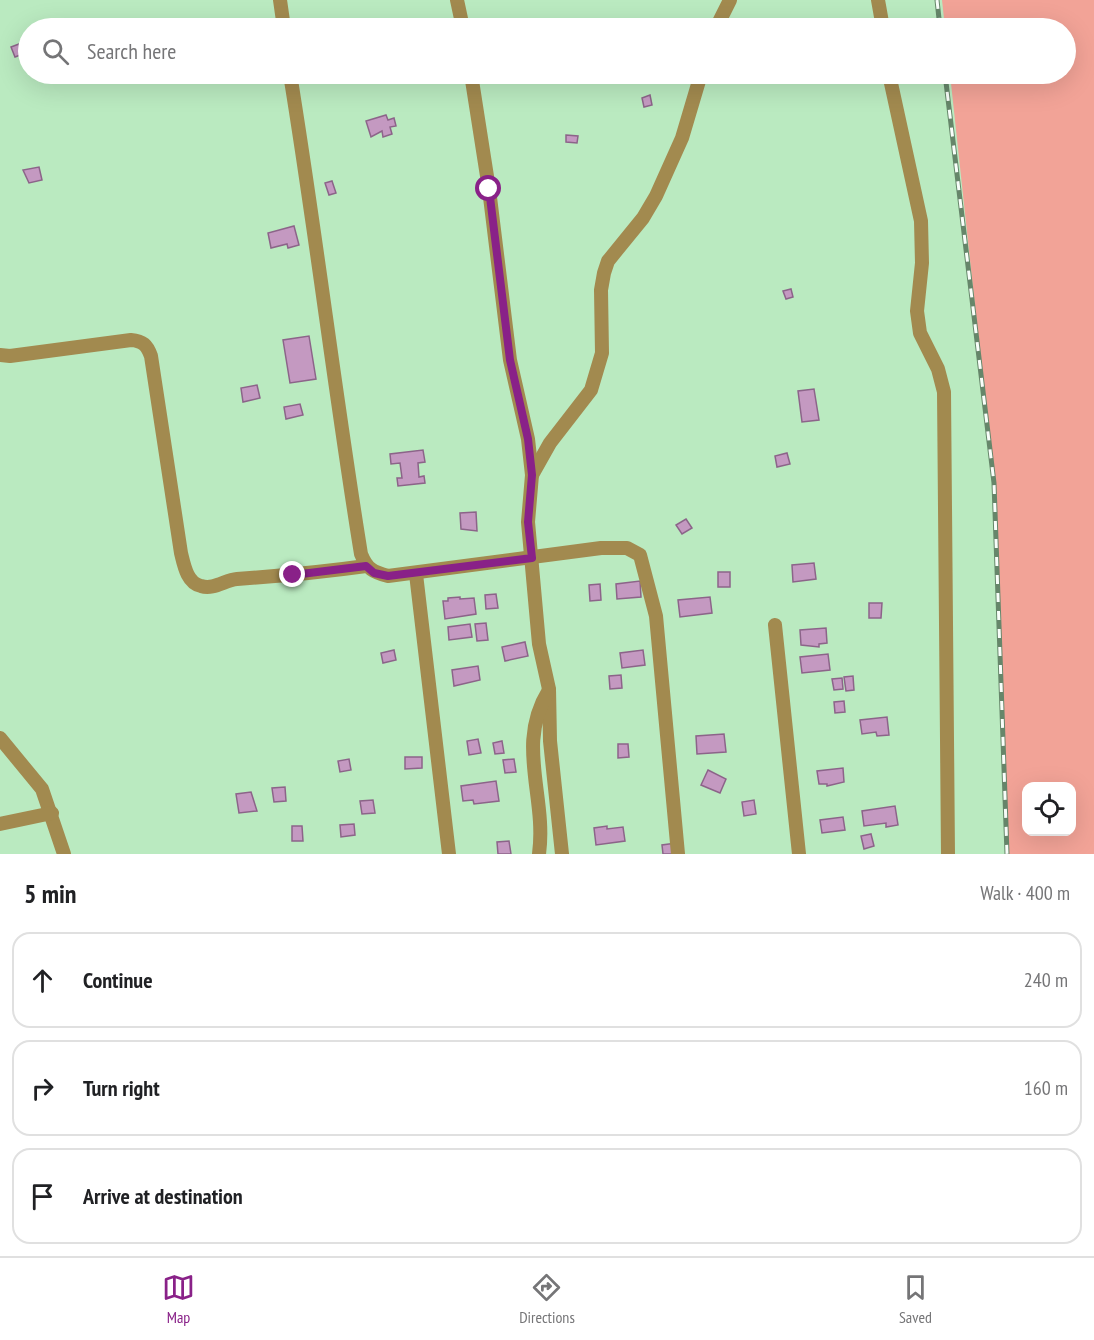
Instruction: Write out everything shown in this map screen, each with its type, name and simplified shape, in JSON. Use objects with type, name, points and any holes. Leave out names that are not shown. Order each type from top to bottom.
[{"type":"street","points":[[280,0],[283,18]]},
{"type":"street","points":[[457,0],[461,18]]},
{"type":"street","points":[[721,18],[730,0]]},
{"type":"street","points":[[878,0],[882,18]]},
{"type":"street","points":[[292,84],[323,285],[346,459],[361,554],[366,566],[374,573],[388,576],[601,548],[627,548],[640,555],[656,616],[678,854]]},
{"type":"street","points":[[473,84],[488,177],[510,360],[528,439],[532,475],[528,522],[539,644],[549,689],[550,741],[562,854]]},
{"type":"street","points":[[532,475],[550,443],[591,390],[602,353],[601,290],[608,261],[643,218],[656,196],[682,138],[698,84]]},
{"type":"street","points":[[891,84],[921,221],[922,264],[917,311],[920,333],[938,369],[944,392],[948,854]]},
{"type":"street","points":[[0,355],[10,356],[131,340],[140,341],[147,347],[151,356],[180,553],[186,572],[193,582],[201,586],[212,587],[234,579],[272,578],[366,566]]},
{"type":"street","points":[[416,574],[449,854]]},
{"type":"street","points":[[775,625],[799,854]]},
{"type":"street","points":[[539,854],[541,822],[532,746],[538,708],[549,689]]},
{"type":"street","points":[[0,738],[42,789],[64,854]]},
{"type":"street","points":[[0,824],[52,813]]},
{"type":"shaded area","points":[[942,0],[1094,0],[1094,854],[1007,854],[994,483],[951,84],[1076,84],[1076,18],[944,18]]},
{"type":"building","points":[[18,44],[18,56],[15,57],[11,47]]},
{"type":"building","points":[[650,95],[652,105],[644,107],[642,98]]},
{"type":"building","points":[[386,115],[388,120],[394,118],[396,126],[390,127],[392,134],[383,137],[382,131],[371,137],[366,121]]},
{"type":"building","points":[[566,135],[578,136],[577,143],[566,142]]},
{"type":"building","points":[[39,167],[42,180],[29,183],[23,170]]},
{"type":"building","points":[[332,181],[336,193],[329,195],[325,183]]},
{"type":"building","points":[[294,226],[299,245],[288,248],[287,244],[271,248],[268,233]]},
{"type":"building","points":[[791,289],[793,297],[786,299],[783,291]]},
{"type":"building","points":[[309,336],[316,379],[290,383],[283,340]]},
{"type":"building","points":[[257,385],[260,398],[243,402],[241,388]]},
{"type":"building","points":[[814,389],[819,420],[802,422],[798,391]]},
{"type":"building","points":[[300,404],[303,415],[286,419],[284,407]]},
{"type":"building","points":[[423,450],[425,462],[418,463],[419,477],[424,476],[425,483],[398,486],[397,478],[402,478],[400,463],[391,464],[390,454]]},
{"type":"building","points":[[787,453],[790,464],[777,467],[775,456]]},
{"type":"building","points":[[476,512],[477,531],[461,529],[460,513]]},
{"type":"building","points":[[686,519],[692,528],[682,534],[676,525]]},
{"type":"building","points":[[814,563],[816,579],[793,582],[792,565]]},
{"type":"building","points":[[718,572],[730,572],[730,587],[718,587]]},
{"type":"building","points":[[640,581],[641,597],[617,599],[616,584]]},
{"type":"building","points":[[600,584],[601,600],[590,601],[589,585]]},
{"type":"building","points":[[496,594],[498,608],[486,609],[485,595]]},
{"type":"building","points":[[460,597],[460,599],[474,598],[476,614],[445,619],[443,601]]},
{"type":"building","points":[[710,597],[712,613],[680,617],[678,600]]},
{"type":"building","points":[[869,603],[882,603],[881,618],[869,618]]},
{"type":"building","points":[[486,623],[488,640],[477,641],[475,624]]},
{"type":"building","points":[[470,624],[472,637],[449,640],[448,627]]},
{"type":"building","points":[[826,628],[827,643],[819,644],[819,647],[801,645],[800,630]]},
{"type":"building","points":[[525,642],[528,656],[505,661],[502,647]]},
{"type":"building","points":[[394,650],[396,660],[383,663],[381,653]]},
{"type":"building","points":[[643,650],[645,665],[622,668],[620,653]]},
{"type":"building","points":[[828,654],[830,670],[802,673],[800,657]]},
{"type":"building","points":[[478,666],[480,680],[454,686],[452,670]]},
{"type":"building","points":[[621,675],[622,688],[610,689],[609,676]]},
{"type":"building","points":[[853,676],[854,690],[846,691],[844,677]]},
{"type":"building","points":[[842,678],[843,689],[834,690],[832,679]]},
{"type":"building","points":[[844,701],[845,712],[835,713],[834,702]]},
{"type":"building","points":[[887,717],[889,735],[877,736],[876,732],[862,734],[860,720]]},
{"type":"building","points":[[724,734],[726,752],[697,754],[696,736]]},
{"type":"building","points":[[478,739],[481,753],[469,755],[467,741]]},
{"type":"building","points":[[502,741],[504,753],[495,754],[493,743]]},
{"type":"building","points":[[618,744],[628,744],[629,757],[618,758]]},
{"type":"building","points":[[405,757],[422,757],[422,768],[405,769]]},
{"type":"building","points":[[349,759],[351,770],[340,772],[338,761]]},
{"type":"building","points":[[514,759],[516,772],[505,773],[503,760]]},
{"type":"building","points":[[843,768],[844,782],[827,786],[827,784],[819,784],[817,771]]},
{"type":"building","points":[[708,770],[726,779],[720,793],[701,785]]},
{"type":"building","points":[[496,781],[499,801],[474,804],[473,800],[463,801],[461,786]]},
{"type":"building","points":[[285,787],[286,801],[274,802],[272,788]]},
{"type":"building","points":[[251,792],[257,811],[239,813],[236,794]]},
{"type":"building","points":[[373,800],[375,813],[362,814],[360,801]]},
{"type":"building","points":[[754,800],[756,814],[744,816],[742,802]]},
{"type":"building","points":[[895,806],[898,825],[886,827],[886,823],[864,826],[862,811]]},
{"type":"building","points":[[843,817],[845,830],[822,833],[820,820]]},
{"type":"building","points":[[354,824],[355,835],[341,837],[340,825]]},
{"type":"building","points":[[292,826],[302,826],[303,841],[292,841]]},
{"type":"building","points":[[607,826],[607,829],[623,827],[625,841],[596,845],[594,828]]},
{"type":"building","points":[[871,834],[874,846],[864,849],[861,836]]},
{"type":"building","points":[[509,841],[511,854],[498,854],[497,842]]},
{"type":"building","points":[[676,843],[677,854],[663,854],[662,845]]},
{"type":"railway","points":[[937,0],[939,18]]},
{"type":"railway","points":[[946,84],[994,483],[1007,854]]},
{"type":"route","points":[[293,575],[366,566],[374,573],[388,576],[532,558],[528,522],[532,475],[528,439],[510,360],[489,189]]}]
